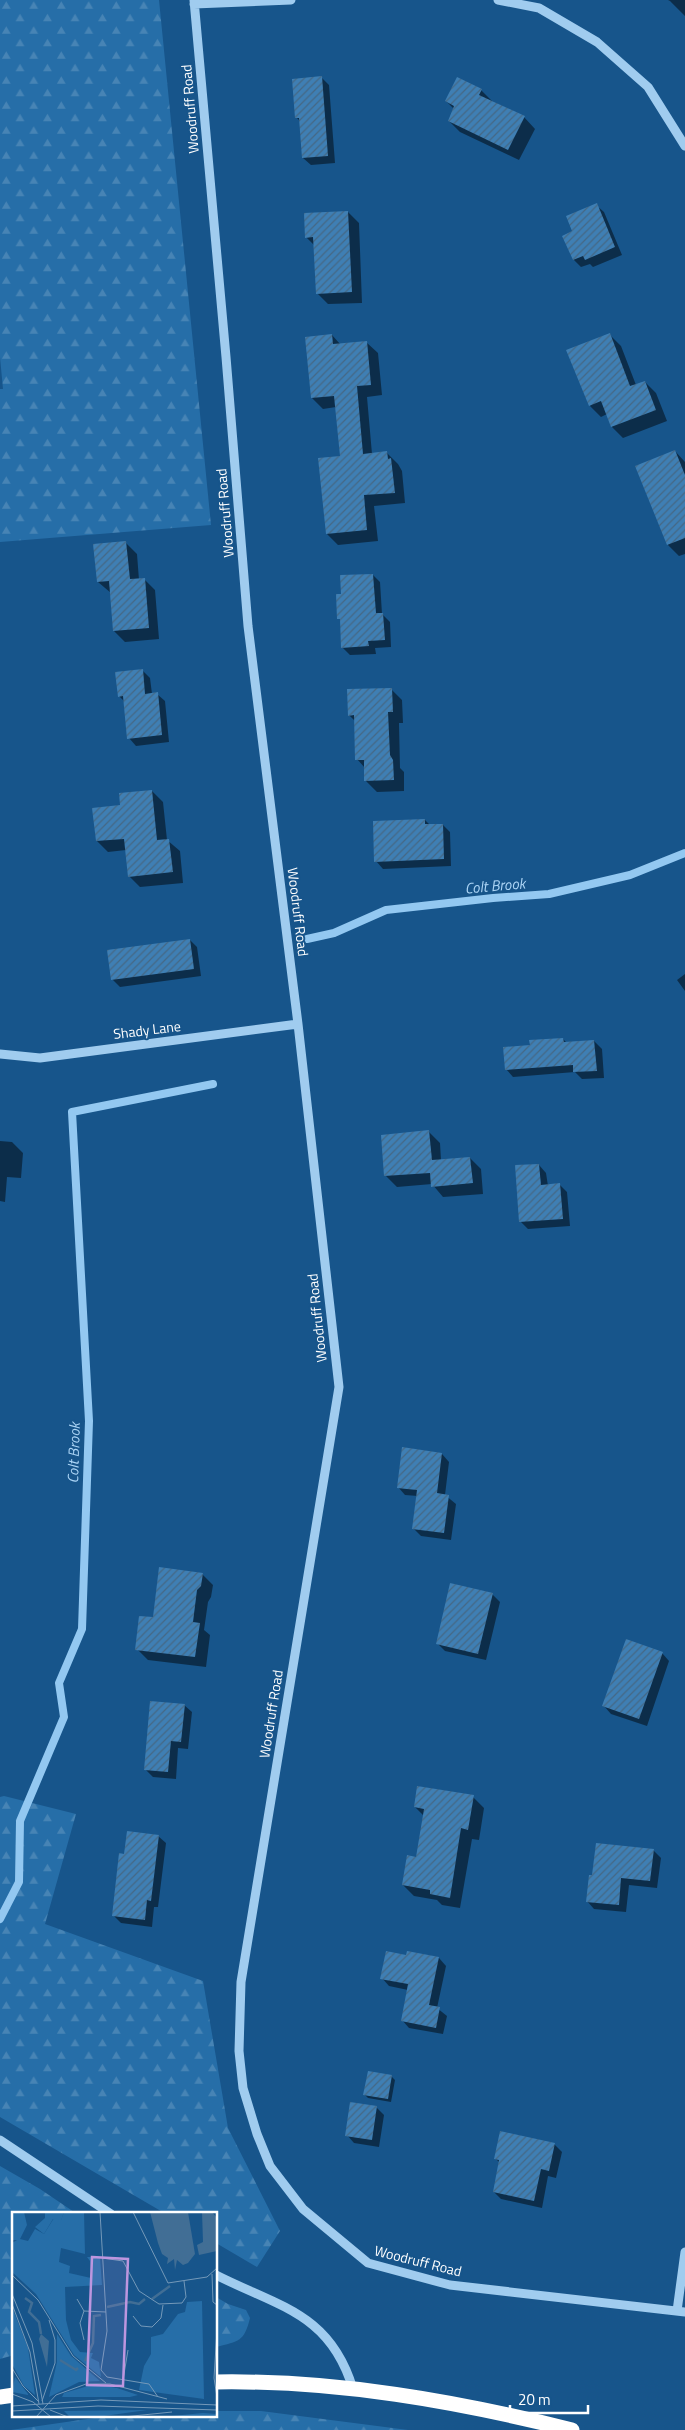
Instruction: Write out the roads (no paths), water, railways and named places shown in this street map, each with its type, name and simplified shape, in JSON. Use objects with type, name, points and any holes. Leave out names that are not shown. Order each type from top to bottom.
[{"type":"highway","points":[[218,2382],[293,2384],[353,2389],[449,2403],[572,2430]]},
{"type":"street","points":[[194,2],[291,0]]},
{"type":"street","points":[[498,0],[539,8],[597,42],[648,87],[685,146]]},
{"type":"street","name":"Woodruff Road","points":[[194,2],[248,626],[298,1024],[339,1387],[241,1982],[239,2051],[243,2088],[257,2134],[270,2166],[303,2208],[368,2263],[450,2285],[681,2312]]},
{"type":"street","name":"Shady Lane","points":[[0,1054],[40,1058],[298,1024]]},
{"type":"street","points":[[0,2140],[108,2212]]},
{"type":"street","points":[[681,2312],[685,2252]]},
{"type":"street","points":[[218,2276],[309,2320],[332,2343],[342,2360],[353,2389]]},
{"type":"waterway","name":"Colt Brook","points":[[307,939],[334,933],[386,910],[549,894],[630,875],[685,853]]},
{"type":"waterway","name":"Colt Brook","points":[[0,1919],[19,1882],[20,1821],[64,1717],[59,1683],[82,1629],[89,1421],[72,1112],[213,1084]]}]
